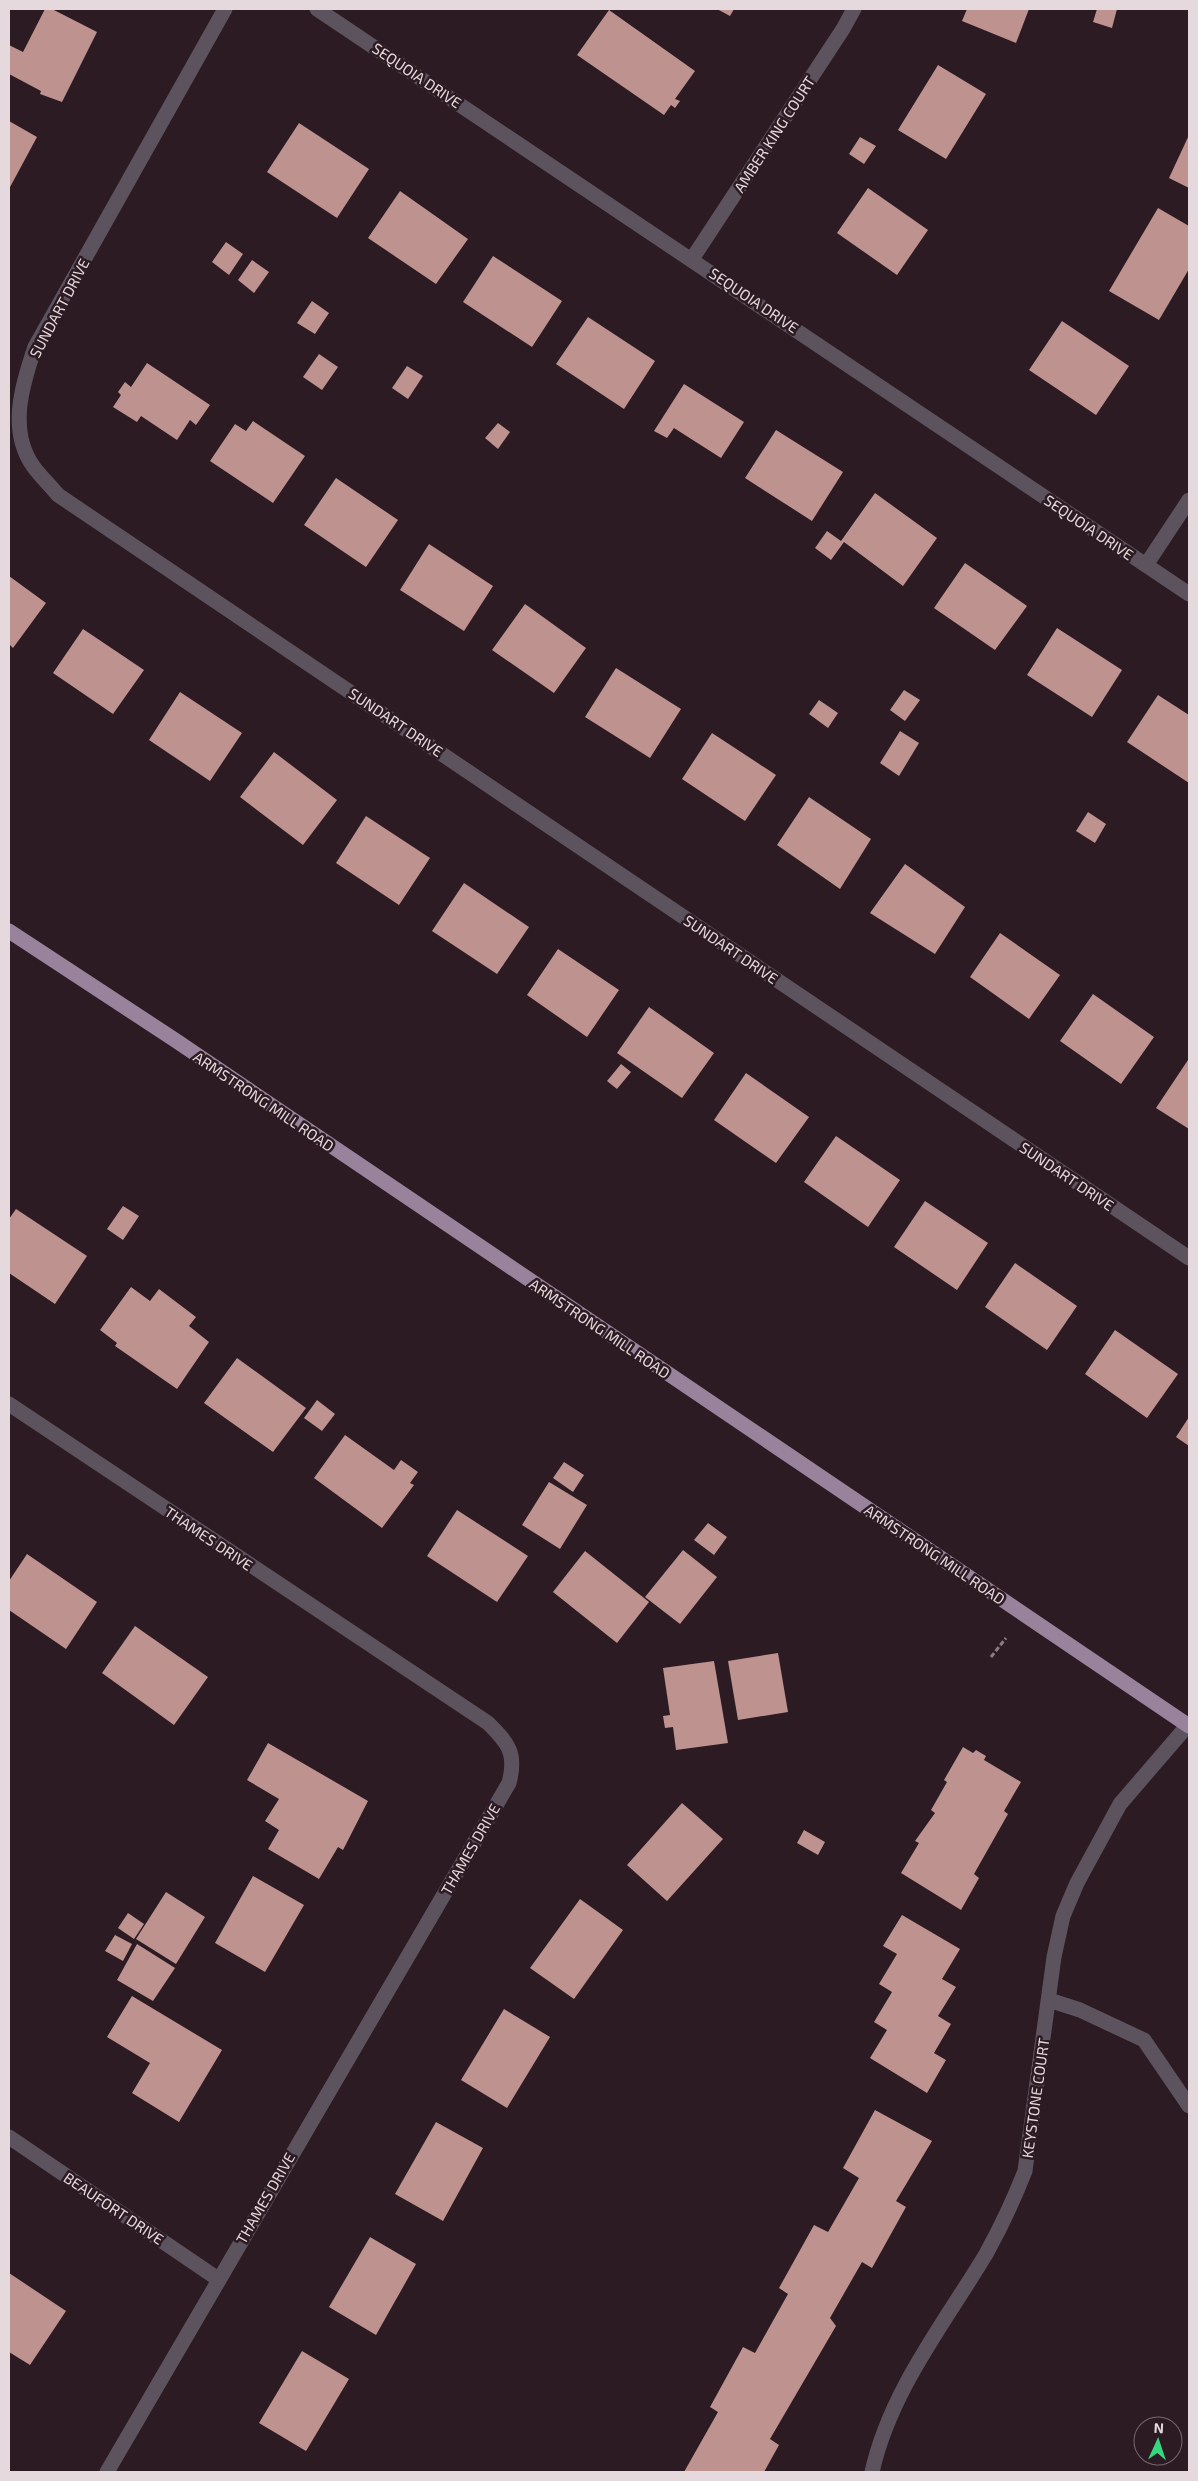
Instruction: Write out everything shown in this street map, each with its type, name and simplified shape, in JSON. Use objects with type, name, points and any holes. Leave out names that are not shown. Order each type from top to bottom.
[{"type":"main road","name":"ARMSTRONG MILL ROAD","points":[[9,931],[184,1046],[1188,1726]]},
{"type":"street","name":"SUNDART DRIVE","points":[[225,9],[35,347],[24,379],[19,411],[22,442],[32,466],[58,495],[1189,1258]]},
{"type":"street","name":"SEQUOIA DRIVE","points":[[317,9],[1189,594]]},
{"type":"street","name":"AMBER KING COURT","points":[[692,259],[843,29],[854,9]]},
{"type":"street","points":[[1146,565],[1189,500]]},
{"type":"street","name":"THAMES DRIVE","points":[[9,1404],[488,1723],[505,1740],[511,1753],[513,1768],[509,1783],[218,2279],[108,2472]]},
{"type":"street","name":"KEYSTONE COURT","points":[[872,2472],[888,2420],[922,2354],[986,2253],[1015,2198],[1026,2171],[1054,1957],[1063,1916],[1077,1883],[1120,1804],[1188,1726]]},
{"type":"street","points":[[1049,2000],[1080,2010],[1144,2040],[1189,2106]]},
{"type":"street","name":"BEAUFORT DRIVE","points":[[9,2137],[218,2279]]},
{"type":"path","points":[[991,1657],[1000,1645]]},
{"type":"building","points":[[45,9],[52,9],[97,32],[62,102],[40,94],[41,91],[9,74],[9,45],[23,52]]},
{"type":"building","points":[[717,9],[734,9],[730,16]]},
{"type":"building","points":[[967,9],[1029,9],[1016,43],[962,21]]},
{"type":"building","points":[[1097,9],[1117,9],[1112,28],[1093,22]]},
{"type":"building","points":[[609,10],[695,71],[675,99],[680,101],[675,108],[671,105],[664,115],[577,55]]},
{"type":"building","points":[[938,65],[986,94],[946,159],[898,130]]},
{"type":"building","points":[[9,121],[37,137],[9,189]]},
{"type":"building","points":[[299,123],[369,169],[337,218],[267,172]]},
{"type":"building","points":[[1189,135],[1189,188],[1169,178]]},
{"type":"building","points":[[860,137],[876,146],[864,164],[849,154]]},
{"type":"building","points":[[868,188],[928,230],[897,275],[837,233]]},
{"type":"building","points":[[400,191],[468,239],[436,284],[368,238]]},
{"type":"building","points":[[1158,208],[1189,226],[1189,269],[1159,320],[1109,291]]},
{"type":"building","points":[[226,242],[243,254],[229,275],[212,262]]},
{"type":"building","points":[[493,256],[562,301],[532,347],[463,302]]},
{"type":"building","points":[[252,260],[269,272],[254,293],[238,280]]},
{"type":"building","points":[[312,301],[329,313],[315,334],[297,323]]},
{"type":"building","points":[[588,317],[655,361],[624,409],[556,364]]},
{"type":"building","points":[[1062,321],[1129,366],[1096,415],[1029,370]]},
{"type":"building","points":[[319,354],[338,367],[322,390],[303,377]]},
{"type":"building","points":[[147,363],[210,405],[196,425],[190,420],[177,440],[141,416],[137,422],[113,407],[121,395],[118,392],[125,382],[131,387]]},
{"type":"building","points":[[407,366],[423,376],[408,399],[392,388]]},
{"type":"building","points":[[684,384],[744,422],[721,458],[674,428],[667,438],[654,431]]},
{"type":"building","points":[[253,421],[305,456],[273,503],[210,461],[235,424],[246,431]]},
{"type":"building","points":[[498,423],[510,432],[498,449],[485,438]]},
{"type":"building","points":[[776,430],[843,472],[812,521],[745,478]]},
{"type":"building","points":[[336,478],[398,520],[366,567],[304,525]]},
{"type":"building","points":[[875,493],[937,538],[903,586],[844,542],[831,560],[815,548],[827,531],[841,541]]},
{"type":"building","points":[[429,544],[493,586],[464,631],[400,590]]},
{"type":"building","points":[[965,563],[1027,606],[995,650],[934,608]]},
{"type":"building","points":[[9,576],[46,603],[13,648],[9,644]]},
{"type":"building","points":[[525,604],[586,648],[554,693],[492,650]]},
{"type":"building","points":[[1057,628],[1122,670],[1092,717],[1027,675]]},
{"type":"building","points":[[83,629],[144,670],[113,714],[53,673]]},
{"type":"building","points":[[616,668],[681,709],[650,758],[585,717]]},
{"type":"building","points":[[904,690],[920,700],[905,721],[890,710]]},
{"type":"building","points":[[180,692],[242,733],[210,781],[149,740]]},
{"type":"building","points":[[1158,695],[1189,715],[1189,783],[1127,742]]},
{"type":"building","points":[[819,700],[838,713],[828,728],[809,714]]},
{"type":"building","points":[[900,731],[919,743],[899,776],[880,763]]},
{"type":"building","points":[[712,733],[776,775],[745,821],[682,779]]},
{"type":"building","points":[[274,752],[337,800],[303,845],[240,797]]},
{"type":"building","points":[[809,797],[871,839],[840,889],[777,845]]},
{"type":"building","points":[[1088,812],[1106,824],[1095,843],[1076,831]]},
{"type":"building","points":[[366,816],[430,858],[399,905],[336,863]]},
{"type":"building","points":[[905,864],[965,907],[935,954],[870,913]]},
{"type":"building","points":[[464,883],[529,927],[497,974],[432,931]]},
{"type":"building","points":[[1000,933],[1060,975],[1029,1019],[970,977]]},
{"type":"building","points":[[558,949],[619,990],[587,1037],[527,995]]},
{"type":"building","points":[[1093,994],[1154,1037],[1121,1084],[1060,1041]]},
{"type":"building","points":[[649,1007],[714,1053],[682,1098],[617,1053]]},
{"type":"building","points":[[1189,1061],[1189,1129],[1156,1108]]},
{"type":"building","points":[[621,1064],[631,1072],[617,1089],[607,1081]]},
{"type":"building","points":[[746,1073],[809,1117],[776,1163],[714,1120]]},
{"type":"building","points":[[836,1136],[900,1180],[868,1227],[804,1182]]},
{"type":"building","points":[[925,1201],[988,1243],[957,1290],[894,1247]]},
{"type":"building","points":[[123,1206],[139,1216],[123,1240],[107,1229]]},
{"type":"building","points":[[16,1209],[87,1256],[55,1304],[9,1273],[9,1219]]},
{"type":"building","points":[[1015,1263],[1077,1306],[1047,1350],[985,1307]]},
{"type":"building","points":[[131,1287],[150,1301],[159,1289],[196,1317],[189,1326],[209,1342],[177,1389],[115,1346],[117,1343],[100,1330]]},
{"type":"building","points":[[1115,1330],[1178,1374],[1147,1418],[1085,1374]]},
{"type":"building","points":[[237,1358],[306,1408],[273,1452],[204,1403]]},
{"type":"building","points":[[317,1400],[335,1414],[322,1431],[304,1418]]},
{"type":"building","points":[[1189,1417],[1189,1446],[1176,1437]]},
{"type":"building","points":[[345,1435],[394,1470],[401,1460],[418,1472],[410,1483],[414,1485],[382,1528],[314,1478]]},
{"type":"building","points":[[564,1462],[584,1475],[573,1492],[553,1478]]},
{"type":"building","points":[[549,1482],[587,1505],[560,1549],[522,1525]]},
{"type":"building","points":[[457,1510],[528,1556],[497,1602],[427,1556]]},
{"type":"building","points":[[708,1523],[727,1537],[714,1555],[694,1540]]},
{"type":"building","points":[[683,1550],[717,1577],[680,1624],[645,1597]]},
{"type":"building","points":[[585,1551],[649,1602],[617,1643],[553,1592]]},
{"type":"building","points":[[27,1554],[97,1602],[66,1649],[9,1610],[9,1581]]},
{"type":"building","points":[[135,1626],[208,1677],[174,1725],[102,1673]]},
{"type":"building","points":[[778,1653],[788,1712],[738,1720],[728,1661]]},
{"type":"building","points":[[714,1661],[728,1743],[676,1750],[673,1727],[665,1728],[663,1716],[670,1715],[663,1668]]},
{"type":"building","points":[[268,1743],[368,1801],[343,1850],[338,1847],[319,1879],[268,1849],[279,1830],[265,1821],[279,1799],[247,1780]]},
{"type":"building","points":[[963,1747],[973,1753],[976,1750],[986,1756],[984,1760],[1021,1782],[1004,1811],[1008,1814],[974,1874],[979,1878],[961,1910],[901,1873],[919,1843],[915,1841],[935,1813],[931,1810],[947,1782],[944,1780]]},
{"type":"building","points":[[682,1803],[723,1839],[667,1901],[627,1865]]},
{"type":"building","points":[[804,1830],[825,1842],[818,1855],[797,1843]]},
{"type":"building","points":[[253,1876],[304,1905],[265,1972],[215,1943]]},
{"type":"building","points":[[166,1892],[205,1917],[176,1964],[136,1939]]},
{"type":"building","points":[[580,1899],[623,1930],[574,1999],[530,1968]]},
{"type":"building","points":[[128,1913],[144,1924],[134,1939],[118,1928]]},
{"type":"building","points":[[902,1915],[960,1949],[942,1979],[956,1987],[938,2016],[951,2024],[934,2053],[946,2060],[927,2093],[870,2058],[887,2030],[874,2022],[892,1992],[879,1984],[897,1954],[883,1946]]},
{"type":"building","points":[[115,1935],[132,1944],[123,1961],[105,1951]]},
{"type":"building","points":[[137,1944],[175,1968],[153,2001],[117,1980]]},
{"type":"building","points":[[132,1996],[222,2050],[179,2122],[132,2093],[150,2063],[107,2037]]},
{"type":"building","points":[[504,2009],[550,2037],[507,2108],[461,2080]]},
{"type":"building","points":[[875,2110],[932,2141],[896,2201],[906,2207],[872,2268],[862,2262],[830,2318],[836,2326],[770,2439],[779,2445],[764,2472],[684,2472],[718,2412],[710,2407],[743,2347],[755,2353],[788,2294],[779,2288],[814,2225],[828,2232],[859,2178],[843,2168]]},
{"type":"building","points":[[436,2122],[483,2148],[443,2221],[395,2194]]},
{"type":"building","points":[[370,2237],[416,2264],[376,2335],[329,2307]]},
{"type":"building","points":[[9,2273],[66,2311],[30,2365],[9,2352]]},
{"type":"building","points":[[302,2351],[349,2379],[306,2451],[259,2423]]}]
